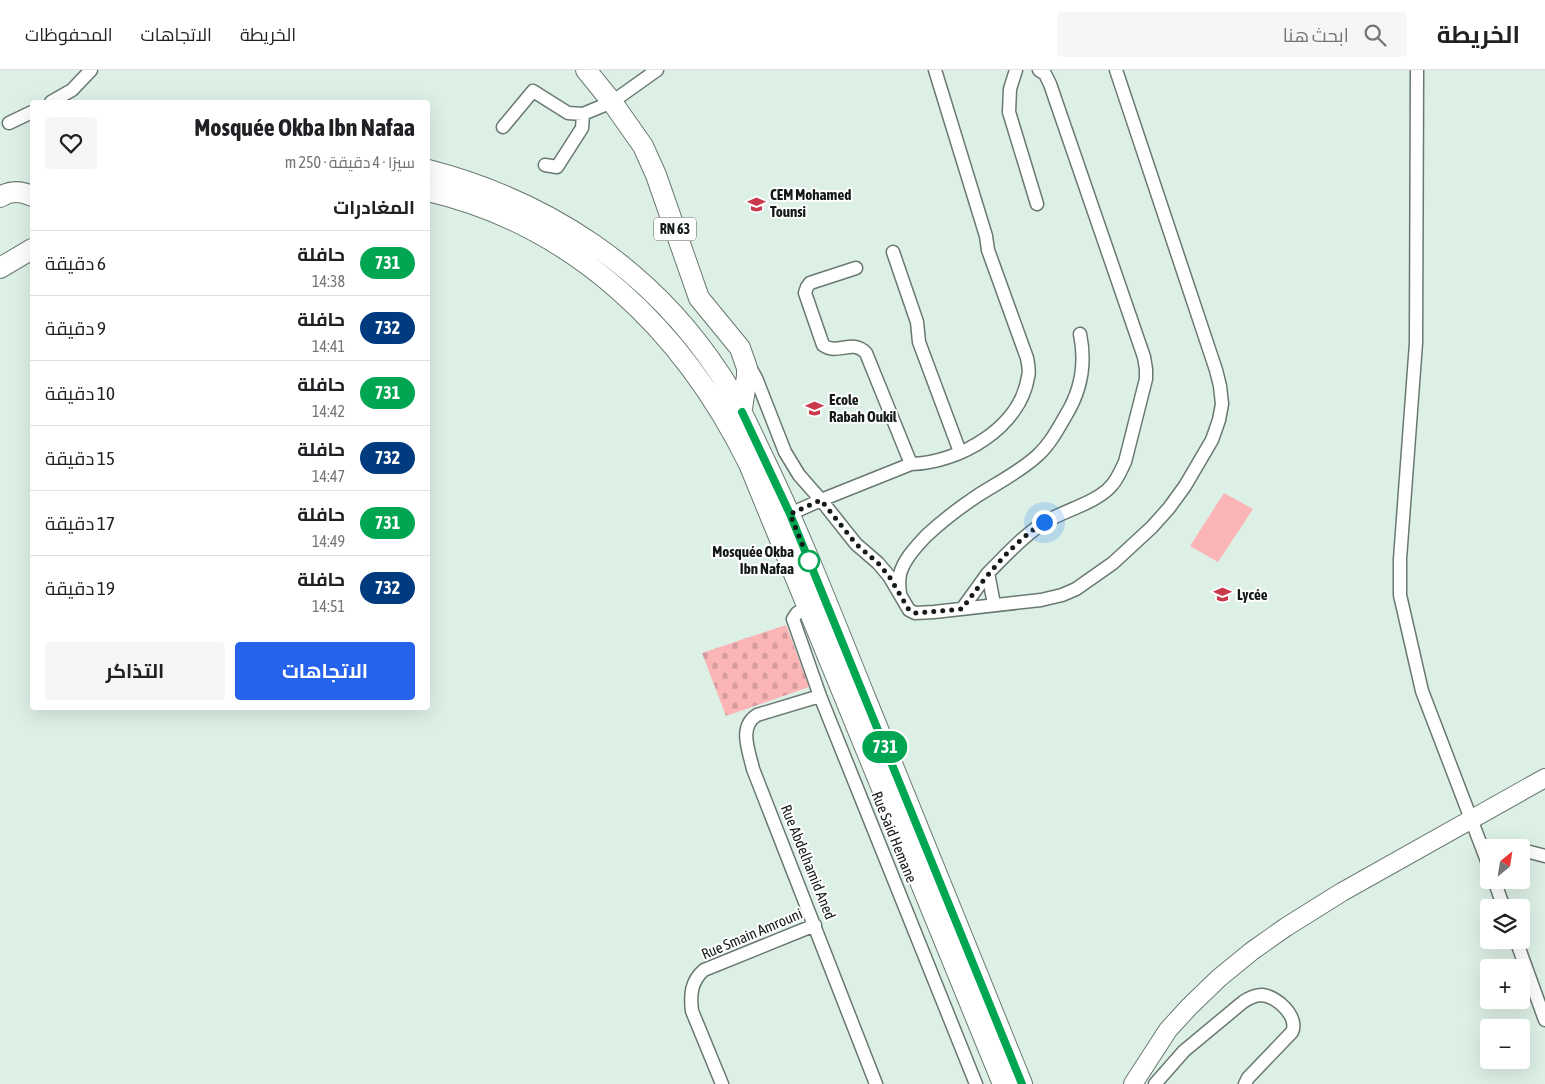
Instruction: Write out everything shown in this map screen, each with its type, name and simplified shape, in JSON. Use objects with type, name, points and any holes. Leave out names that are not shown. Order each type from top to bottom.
[{"type":"main road","name":"RN 63","points":[[586,70],[644,146],[699,298],[738,345],[742,354]]},
{"type":"main road","points":[[430,171],[465,180],[527,205],[569,228],[600,249],[630,272],[658,298],[684,327],[721,375],[742,412],[790,514],[1022,1084]]},
{"type":"main road","points":[[0,197],[11,192],[30,194]]},
{"type":"main road","points":[[430,192],[477,205],[530,228],[579,257],[638,308],[682,355],[714,401],[737,438],[749,464],[1003,1084]]},
{"type":"main road","points":[[0,268],[30,250]]},
{"type":"main road","points":[[721,375],[734,372],[738,368],[742,354]]},
{"type":"main road","points":[[737,438],[747,376],[747,368],[742,354]]},
{"type":"street","points":[[54,100],[72,90],[91,70]]},
{"type":"street","points":[[503,127],[533,91],[568,113],[583,114],[612,102],[657,70]]},
{"type":"street","points":[[790,514],[911,464],[922,464],[948,458],[960,452],[990,434],[1011,414],[1026,388],[1029,375],[1027,358],[988,250],[986,236],[935,70]]},
{"type":"street","points":[[1016,70],[1010,89],[1009,112],[1037,204]]},
{"type":"street","points":[[962,609],[988,573],[1032,530],[1044,522],[1100,495],[1112,486],[1125,462],[1146,378],[1144,357],[1050,84],[1045,74],[1039,70]]},
{"type":"street","points":[[742,354],[756,378],[785,452],[799,475],[856,544],[878,563],[889,576],[909,610],[915,613],[1041,600],[1062,595],[1076,589],[1113,563],[1152,527],[1185,486],[1212,440],[1222,404],[1216,370],[1116,70]]},
{"type":"street","points":[[1417,70],[1415,363],[1400,559],[1400,595],[1422,691],[1480,842]]},
{"type":"street","points":[[9,123],[30,113]]},
{"type":"street","points":[[545,165],[557,166],[582,128],[583,114]]},
{"type":"street","points":[[893,252],[917,322],[919,342],[960,452]]},
{"type":"street","points":[[856,268],[810,283],[806,287],[805,293],[823,345],[833,349],[856,346],[863,349],[866,353],[911,464]]},
{"type":"street","points":[[900,594],[899,581],[903,566],[920,542],[954,512],[1024,467],[1039,454],[1052,438],[1072,406],[1079,384],[1084,363],[1080,334]]},
{"type":"street","points":[[988,573],[994,604]]},
{"type":"street","name":"Rue Said Hemane","points":[[808,606],[797,613],[794,618],[820,696],[976,1084]]},
{"type":"street","name":"Rue Abdelhamid Aned","points":[[820,696],[758,715],[751,719],[747,727],[746,738],[753,769],[876,1084]]},
{"type":"street","points":[[1133,1084],[1168,1030],[1219,978],[1252,951],[1342,892],[1545,778]]},
{"type":"street","points":[[1530,852],[1545,856]]},
{"type":"street","name":"Rue Smain Amrouni","points":[[722,1084],[692,1011],[691,1001],[694,981],[704,970],[815,925]]},
{"type":"street","points":[[1519,949],[1545,1020]]},
{"type":"street","points":[[1155,1084],[1184,1051],[1243,1002],[1250,997],[1265,995],[1274,1000],[1289,1014],[1294,1021],[1294,1028],[1248,1078],[1245,1084]]},
{"type":"green space","points":[[1224,493],[1253,509],[1218,562],[1190,546]]},
{"type":"green space","points":[[786,625],[809,687],[726,716],[702,653]]},
{"type":"bus line","name":"731","points":[[742,412],[790,514],[1022,1084]]},
{"type":"place","name":"CEM Mohamed Tounsi","points":[[756,204]]},
{"type":"place","name":"Ecole Rabah Oukil","points":[[815,409]]},
{"type":"place","name":"Mosquée Okba Ibn Nafaa","points":[[809,561]]},
{"type":"place","name":"Lycée","points":[[1223,595]]},
{"type":"route","points":[[809,561],[790,514],[821,500],[856,544],[878,563],[889,576],[909,610],[915,613],[962,609],[988,573],[1032,530],[1044,522]]}]
